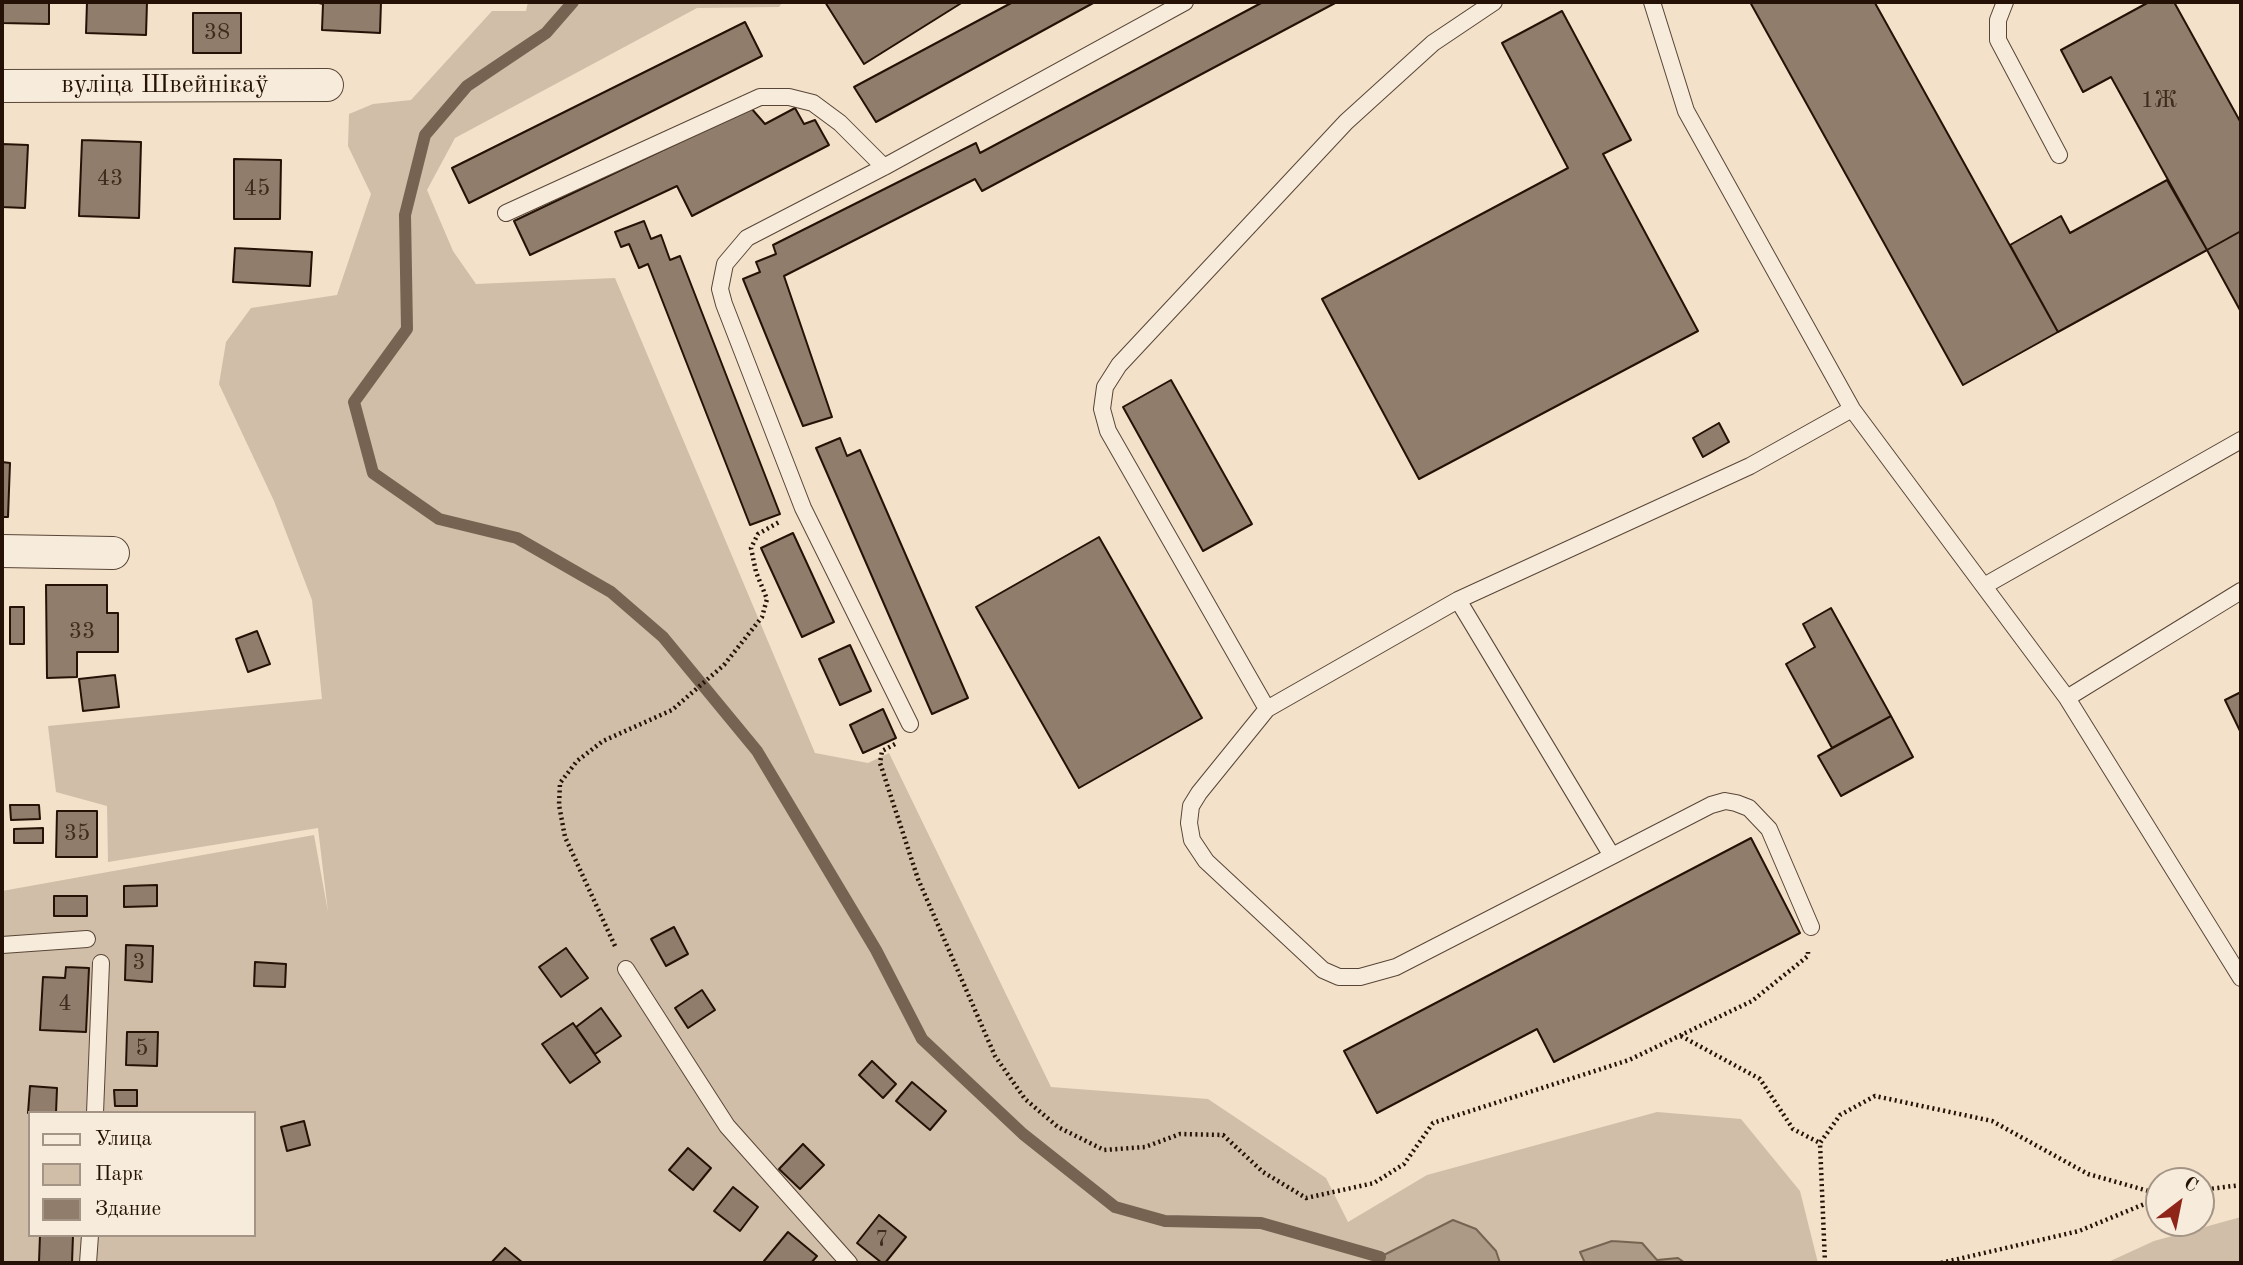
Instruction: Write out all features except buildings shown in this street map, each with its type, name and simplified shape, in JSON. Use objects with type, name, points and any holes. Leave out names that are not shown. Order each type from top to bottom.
[{"type":"street","name":"вуліца Швейнікаў","points":[[2,86],[327,85]]},
{"type":"street","points":[[2,551],[113,553]]},
{"type":"lane","points":[[910,724],[803,508],[724,304],[720,289],[725,264],[747,238],[884,167],[1185,2]]},
{"type":"lane","points":[[1267,709],[1108,431],[1102,409],[1105,387],[1119,365],[1346,122],[1433,43],[1494,2]]},
{"type":"lane","points":[[1653,2],[1686,111],[1853,409],[2067,698],[2241,978]]},
{"type":"lane","points":[[2005,2],[1998,20],[1998,40],[2059,155]]},
{"type":"lane","points":[[506,212],[760,97],[789,97],[813,103],[840,123],[884,167]]},
{"type":"lane","points":[[1811,927],[1769,829],[1749,808],[1725,802],[1712,805],[1396,967],[1360,977],[1339,977],[1322,970],[1206,861],[1192,840],[1189,823],[1191,806],[1199,793],[1267,709],[1458,600],[1749,466],[1853,409]]},
{"type":"lane","points":[[1984,586],[2241,440]]},
{"type":"lane","points":[[2067,698],[2241,591]]},
{"type":"lane","points":[[1458,600],[1612,856]]},
{"type":"lane","points":[[2,945],[87,939]]},
{"type":"lane","points":[[95,1111],[101,963]]},
{"type":"lane","points":[[626,969],[727,1126],[849,1263]]},
{"type":"lane","points":[[88,1263],[90,1237]]},
{"type":"path","points":[[626,969],[565,837],[559,804],[560,783],[577,761],[603,741],[672,710],[723,665],[762,617],[767,600],[756,572],[751,548],[758,534],[803,508]]},
{"type":"path","points":[[882,751],[880,762],[918,879],[995,1056],[1025,1099],[1058,1127],[1104,1150],[1145,1147],[1180,1135],[1223,1135],[1263,1172],[1306,1198],[1374,1183],[1404,1164],[1433,1123],[1629,1060],[1752,1001],[1808,956],[1811,927]]},
{"type":"path","points":[[1681,1036],[1760,1079],[1793,1129],[1820,1143]]},
{"type":"path","points":[[1825,1263],[1820,1143],[1840,1115],[1875,1096],[1992,1121],[2088,1174],[2145,1192]]},
{"type":"path","points":[[2215,1188],[2241,1185]]},
{"type":"path","points":[[1941,1263],[2079,1231],[2145,1202]]},
{"type":"green space","points":[[528,2],[783,2],[779,7],[697,8],[455,138],[427,190],[453,251],[476,284],[615,278],[815,753],[868,763],[889,753],[1051,1087],[1208,1099],[1326,1178],[1348,1222],[1427,1175],[1657,1112],[1741,1119],[1800,1191],[1818,1263],[1685,1263],[1678,1258],[1657,1260],[1580,1252],[1585,1263],[1500,1263],[1496,1251],[1453,1220],[1380,1257],[1381,1263],[2,1263],[2,891],[314,835],[328,912],[318,828],[108,862],[107,806],[56,792],[48,726],[322,699],[312,600],[274,501],[219,384],[226,342],[251,308],[337,295],[371,194],[348,146],[349,114],[373,104],[411,100],[492,11],[526,11]]},
{"type":"green space","points":[[2241,1217],[2241,1263],[2106,1263],[2168,1237],[2215,1237],[2215,1224]]},
{"type":"shaded area","points":[[1453,1220],[1476,1229],[1496,1251],[1500,1263],[1381,1263],[1380,1257]]},
{"type":"shaded area","points":[[1612,1241],[1642,1243],[1657,1260],[1678,1258],[1685,1263],[1585,1263],[1580,1252]]},
{"type":"waterway","points":[[573,2],[546,33],[467,86],[425,135],[405,215],[407,329],[354,402],[373,473],[439,519],[517,538],[611,592],[663,637],[757,751],[876,950],[922,1039],[1023,1134],[1115,1207],[1165,1221],[1261,1223],[1380,1257]]}]
